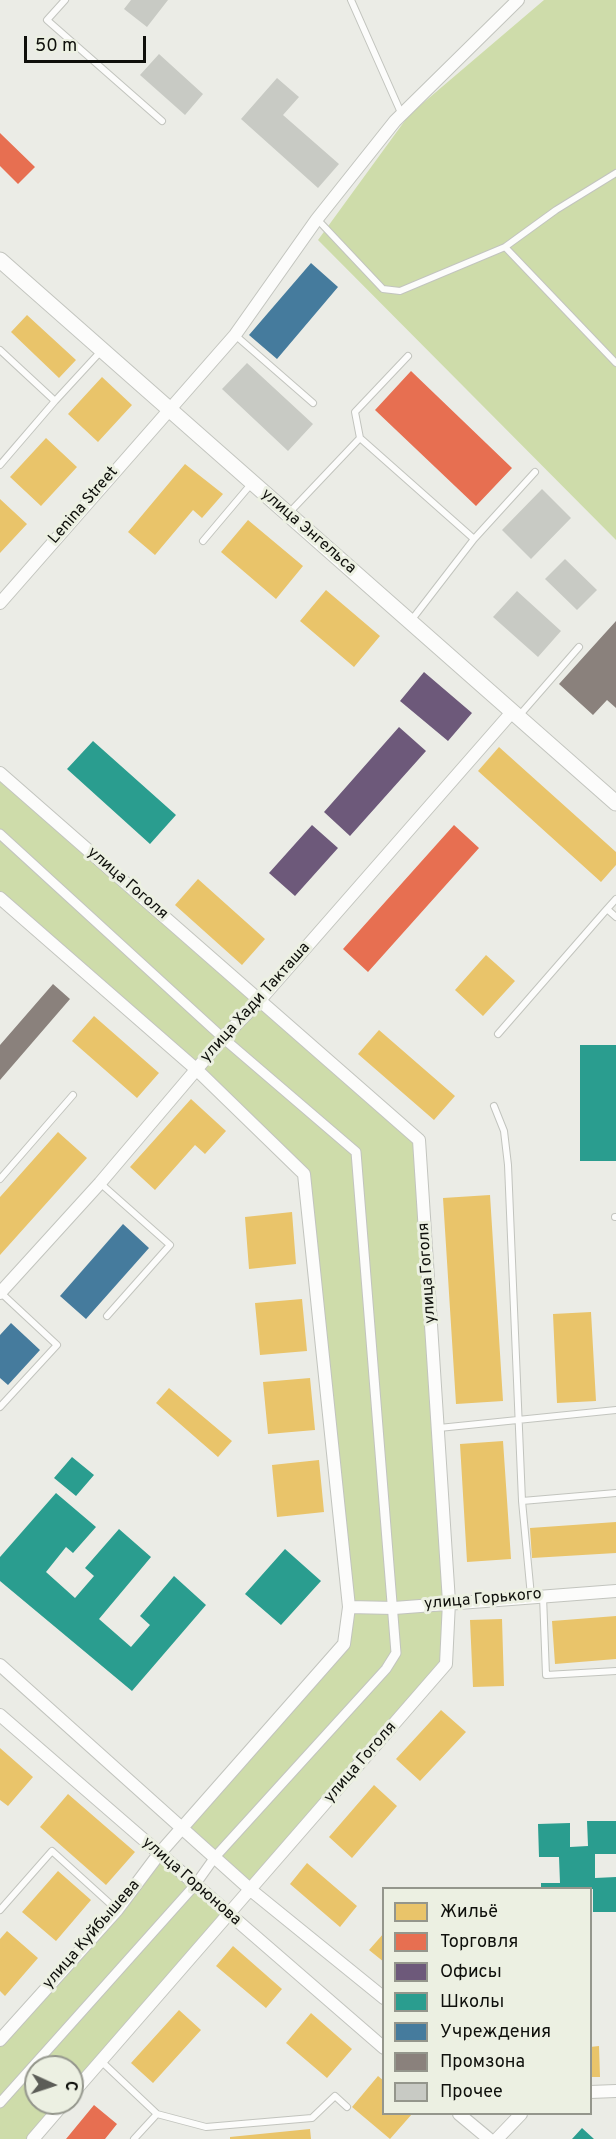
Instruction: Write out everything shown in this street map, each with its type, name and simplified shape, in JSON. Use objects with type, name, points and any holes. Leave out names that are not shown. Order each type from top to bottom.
[{"type":"street","name":"Lenina Street","points":[[0,603],[235,335],[317,219],[402,115],[518,0]]},
{"type":"street","name":"улица Энгельса","points":[[0,260],[616,804]]},
{"type":"street","name":"улица Хади Такташа","points":[[0,1292],[100,1183],[223,1038],[260,1000],[515,715]]},
{"type":"street","name":"улица Гоголя","points":[[0,773],[419,1140],[449,1602],[446,1664],[252,1890]]},
{"type":"street","points":[[0,834],[223,1038],[356,1152],[396,1653],[386,1669],[214,1857],[195,1885],[0,2103]]},
{"type":"street","points":[[0,898],[197,1070],[304,1174],[349,1607],[344,1644],[182,1828]]},
{"type":"street","name":"улица Горького","points":[[349,1607],[394,1608],[616,1591]]},
{"type":"street","name":"улица Горюнова","points":[[0,1665],[252,1890],[382,1996]]},
{"type":"street","name":"улица Горюнова","points":[[0,1715],[382,2046]]},
{"type":"street","name":"улица Куйбышева","points":[[0,2040],[117,1910],[159,1854],[182,1828]]},
{"type":"street","points":[[84,2080],[252,1890]]},
{"type":"street","points":[[592,2092],[616,2091]]},
{"type":"street","points":[[33,2139],[54,2115]]},
{"type":"street","points":[[460,2115],[489,2139]]},
{"type":"street","points":[[497,2139],[520,2115]]},
{"type":"lane","points":[[65,0],[47,20],[162,121]]},
{"type":"lane","points":[[351,0],[402,115]]},
{"type":"lane","points":[[317,219],[383,289],[400,291],[505,247],[556,210],[616,173]]},
{"type":"lane","points":[[505,247],[616,363]]},
{"type":"lane","points":[[235,335],[314,402]]},
{"type":"lane","points":[[0,465],[102,349]]},
{"type":"lane","points":[[0,350],[55,401]]},
{"type":"lane","points":[[408,356],[355,412],[360,438],[474,539]]},
{"type":"lane","points":[[288,515],[360,438]]},
{"type":"lane","points":[[410,623],[474,539],[535,472]]},
{"type":"lane","points":[[203,541],[252,483]]},
{"type":"lane","points":[[515,715],[579,647]]},
{"type":"lane","points":[[498,1034],[616,899]]},
{"type":"lane","points":[[607,909],[616,917]]},
{"type":"lane","points":[[0,1179],[74,1095]]},
{"type":"lane","points":[[494,1106],[504,1131],[508,1165],[522,1501],[537,1596],[546,1675],[616,1671]]},
{"type":"lane","points":[[100,1183],[170,1245],[108,1316]]},
{"type":"lane","points":[[0,1292],[57,1345],[0,1407]]},
{"type":"lane","points":[[439,1428],[518,1418],[616,1410]]},
{"type":"lane","points":[[522,1501],[616,1493]]},
{"type":"lane","points":[[0,1910],[52,1851],[117,1910]]},
{"type":"lane","points":[[101,2061],[157,2114],[206,2127],[312,2118],[335,2096],[347,2107]]},
{"type":"lane","points":[[134,2139],[157,2114]]},
{"type":"green space","points":[[544,0],[616,0],[616,540],[318,240],[409,115]]},
{"type":"green space","points":[[0,773],[419,1140],[446,1664],[252,1891],[182,1828],[344,1645],[349,1607],[304,1174],[0,898]]},
{"type":"green space","points":[[159,1854],[229,1915],[84,2080],[84,2055],[24,2055],[24,2115],[54,2115],[33,2139],[0,2139],[0,2040]]},
{"type":"building: Жильё","points":[[27,315],[76,360],[59,378],[11,332]]},
{"type":"building: Жильё","points":[[102,377],[132,405],[98,442],[68,414]]},
{"type":"building: Жильё","points":[[46,438],[77,467],[41,506],[10,477]]},
{"type":"building: Жильё","points":[[185,464],[223,494],[202,518],[193,510],[155,555],[128,532]]},
{"type":"building: Жильё","points":[[0,499],[27,524],[0,553]]},
{"type":"building: Жильё","points":[[248,520],[303,566],[276,599],[221,552]]},
{"type":"building: Жильё","points":[[326,590],[380,636],[354,667],[300,621]]},
{"type":"building: Жильё","points":[[499,747],[616,852],[616,865],[601,882],[478,771]]},
{"type":"building: Жильё","points":[[198,879],[265,939],[242,965],[175,905]]},
{"type":"building: Жильё","points":[[486,955],[515,981],[483,1016],[455,990]]},
{"type":"building: Жильё","points":[[94,1016],[159,1073],[137,1098],[72,1041]]},
{"type":"building: Жильё","points":[[379,1030],[455,1096],[434,1120],[358,1054]]},
{"type":"building: Жильё","points":[[191,1099],[226,1131],[205,1154],[195,1145],[155,1190],[130,1167]]},
{"type":"building: Жильё","points":[[58,1132],[87,1158],[0,1255],[0,1197]]},
{"type":"building: Жильё","points":[[490,1195],[503,1401],[456,1404],[443,1198]]},
{"type":"building: Жильё","points":[[292,1212],[296,1264],[249,1269],[245,1217]]},
{"type":"building: Жильё","points":[[302,1299],[307,1351],[260,1355],[255,1303]]},
{"type":"building: Жильё","points":[[591,1312],[596,1401],[557,1403],[553,1314]]},
{"type":"building: Жильё","points":[[310,1378],[315,1430],[268,1434],[263,1382]]},
{"type":"building: Жильё","points":[[169,1388],[232,1441],[218,1457],[156,1403]]},
{"type":"building: Жильё","points":[[503,1441],[511,1559],[467,1562],[460,1444]]},
{"type":"building: Жильё","points":[[319,1460],[324,1512],[277,1517],[272,1465]]},
{"type":"building: Жильё","points":[[616,1522],[616,1553],[532,1558],[530,1528]]},
{"type":"building: Жильё","points":[[616,1616],[616,1659],[555,1664],[552,1621]]},
{"type":"building: Жильё","points":[[502,1619],[504,1686],[473,1687],[470,1620]]},
{"type":"building: Жильё","points":[[441,1710],[466,1732],[420,1781],[396,1759]]},
{"type":"building: Жильё","points":[[0,1748],[33,1777],[8,1806],[0,1800]]},
{"type":"building: Жильё","points":[[374,1785],[397,1806],[352,1858],[329,1837]]},
{"type":"building: Жильё","points":[[68,1794],[135,1852],[106,1885],[40,1827]]},
{"type":"building: Жильё","points":[[307,1863],[357,1906],[340,1927],[290,1884]]},
{"type":"building: Жильё","points":[[58,1871],[91,1900],[56,1941],[22,1912]]},
{"type":"building: Жильё","points":[[7,1931],[38,1958],[5,1996],[0,1991],[0,1939]]},
{"type":"building: Жильё","points":[[382,1935],[382,1960],[369,1950]]},
{"type":"building: Жильё","points":[[233,1946],[282,1989],[266,2008],[216,1966]]},
{"type":"building: Жильё","points":[[179,2010],[201,2030],[153,2083],[131,2063]]},
{"type":"building: Жильё","points":[[311,2013],[352,2049],[327,2078],[286,2043]]},
{"type":"building: Жильё","points":[[599,2046],[600,2077],[592,2077],[592,2047]]},
{"type":"building: Жильё","points":[[378,2076],[382,2079],[382,2115],[411,2115],[390,2139],[352,2107]]},
{"type":"building: Жильё","points":[[310,2129],[311,2139],[230,2139],[230,2137]]},
{"type":"building: Торговля","points":[[0,133],[35,167],[18,184],[0,166]]},
{"type":"building: Торговля","points":[[411,371],[512,468],[476,506],[375,410]]},
{"type":"building: Торговля","points":[[454,825],[479,848],[368,972],[343,949]]},
{"type":"building: Торговля","points":[[94,2105],[117,2124],[105,2139],[66,2139]]},
{"type":"building: Офисы","points":[[424,672],[472,713],[448,741],[400,701]]},
{"type":"building: Офисы","points":[[399,727],[426,751],[350,836],[324,812]]},
{"type":"building: Офисы","points":[[312,825],[338,848],[295,896],[269,873]]},
{"type":"building: Школы","points":[[93,741],[176,815],[150,844],[67,769]]},
{"type":"building: Школы","points":[[580,1045],[616,1045],[616,1161],[580,1161]]},
{"type":"building: Школы","points":[[72,1457],[94,1475],[76,1496],[54,1478]]},
{"type":"building: Школы","points":[[56,1493],[96,1527],[73,1553],[66,1547],[46,1572],[75,1598],[94,1576],[85,1568],[119,1529],[151,1557],[99,1619],[131,1647],[150,1625],[140,1616],[174,1576],[206,1605],[132,1691],[0,1581],[0,1557]]},
{"type":"building: Школы","points":[[285,1549],[321,1581],[281,1625],[245,1594]]},
{"type":"building: Школы","points":[[587,1821],[616,1821],[616,1854],[595,1854],[595,1878],[616,1877],[616,1912],[593,1912],[592,1887],[541,1887],[541,1883],[560,1883],[559,1857],[539,1857],[538,1824],[570,1823],[570,1847],[588,1846]]},
{"type":"building: Школы","points":[[582,2128],[594,2139],[572,2139]]},
{"type":"building: Учреждения","points":[[311,263],[338,287],[277,359],[249,335]]},
{"type":"building: Учреждения","points":[[123,1224],[149,1248],[86,1319],[60,1296]]},
{"type":"building: Учреждения","points":[[11,1323],[40,1350],[8,1385],[0,1378],[0,1335]]},
{"type":"building: Промзона","points":[[616,621],[616,708],[607,700],[593,715],[559,684]]},
{"type":"building: Промзона","points":[[53,984],[70,999],[0,1080],[0,1045]]},
{"type":"building: Прочее","points":[[131,0],[168,0],[147,27],[124,9]]},
{"type":"building: Прочее","points":[[159,54],[203,94],[185,115],[140,75]]},
{"type":"building: Прочее","points":[[277,78],[299,97],[283,115],[339,164],[318,188],[241,119]]},
{"type":"building: Прочее","points":[[247,363],[313,424],[288,451],[222,389]]},
{"type":"building: Прочее","points":[[542,489],[571,518],[531,559],[502,530]]},
{"type":"building: Прочее","points":[[565,559],[597,590],[577,610],[545,579]]},
{"type":"building: Прочее","points":[[517,591],[561,631],[538,657],[493,617]]}]
